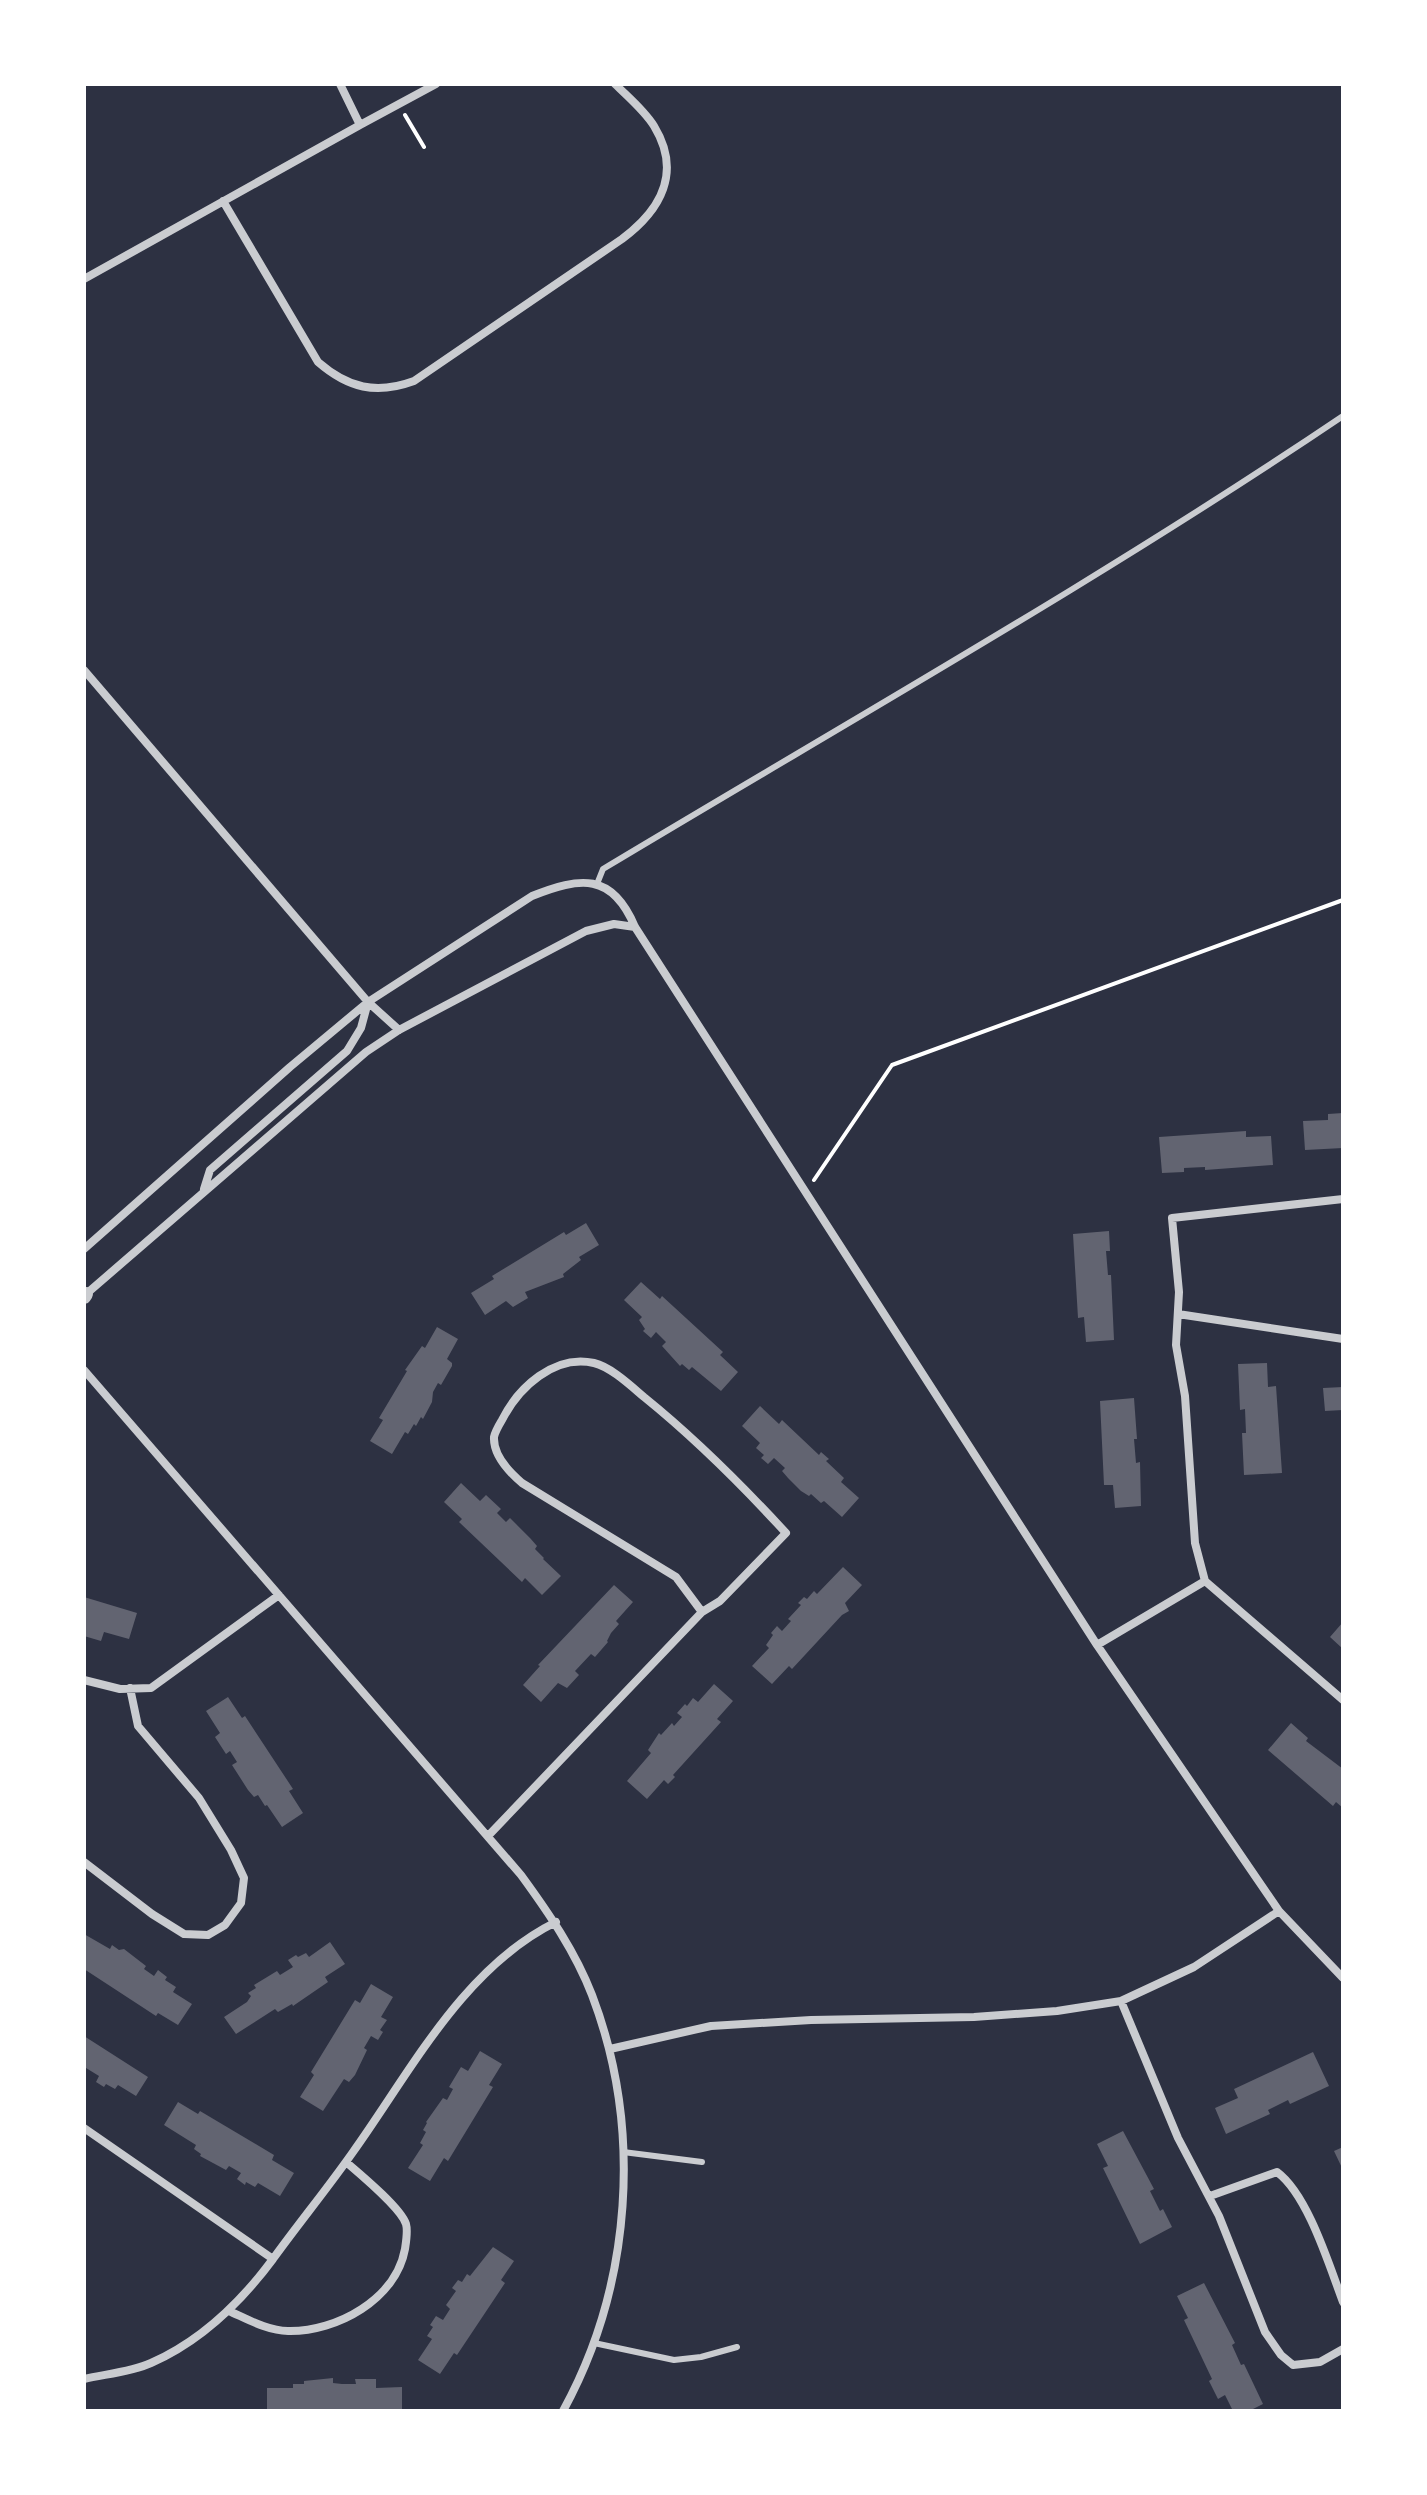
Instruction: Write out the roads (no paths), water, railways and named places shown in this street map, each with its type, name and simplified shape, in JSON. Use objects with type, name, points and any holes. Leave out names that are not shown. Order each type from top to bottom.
[{"type":"street","points":[[340,84],[360,125]]},
{"type":"street","points":[[84,279],[436,84]]},
{"type":"street","points":[[223,201],[318,362],[342,381],[357,387],[400,386],[426,372],[610,248],[653,213],[666,177],[666,157],[655,127],[615,84]]},
{"type":"street","points":[[84,670],[368,1002],[399,1030]]},
{"type":"street","points":[[84,1249],[368,1002],[532,896],[557,886],[578,883],[597,884],[613,892],[626,905],[635,927],[1097,1645],[1279,1911],[1343,1978]]},
{"type":"street","points":[[85,1295],[366,1052],[399,1030],[586,931],[614,924],[635,927]]},
{"type":"street","points":[[204,1190],[210,1170],[347,1051],[361,1028],[368,1002]]},
{"type":"street","points":[[1343,1199],[1172,1218],[1179,1292],[1176,1345],[1185,1396],[1195,1543],[1205,1581],[1343,1700]]},
{"type":"street","points":[[1178,1314],[1343,1339]]},
{"type":"street","points":[[488,1836],[702,1612],[720,1601],[786,1533],[726,1468],[684,1430],[628,1383],[596,1363],[559,1365],[529,1382],[506,1411],[494,1435],[497,1453],[508,1471],[522,1483],[676,1577],[702,1612]]},
{"type":"street","points":[[84,1370],[521,1875],[556,1922],[591,1992],[610,2049],[623,2152],[624,2190],[615,2274],[594,2343],[563,2411]]},
{"type":"street","points":[[1097,1645],[1205,1581]]},
{"type":"street","points":[[84,1680],[120,1689],[151,1688],[279,1595]]},
{"type":"street","points":[[84,1862],[152,1914],[184,1934],[208,1935],[225,1925],[241,1903],[244,1878],[231,1850],[199,1798],[138,1726],[130,1688]]},
{"type":"street","points":[[610,2049],[724,2025],[974,2017],[1057,2011],[1121,2001],[1194,1967],[1279,1911]]},
{"type":"street","points":[[84,2379],[149,2364],[184,2345],[229,2311],[273,2259],[346,2162],[446,2019],[527,1936],[556,1922]]},
{"type":"street","points":[[1121,2001],[1178,2138],[1210,2196],[1265,2332],[1281,2355],[1293,2365],[1320,2362],[1343,2349]]},
{"type":"street","points":[[84,2128],[273,2259]]},
{"type":"street","points":[[229,2311],[264,2326],[287,2331],[315,2328],[365,2308],[385,2290],[403,2261],[406,2223],[379,2192],[346,2162]]},
{"type":"street","points":[[1210,2196],[1277,2172],[1290,2181],[1317,2234],[1343,2302]]},
{"type":"lane","points":[[597,884],[603,869],[1029,618],[1248,481],[1343,416]]},
{"type":"lane","points":[[623,2152],[702,2162]]},
{"type":"lane","points":[[594,2343],[674,2360],[701,2357],[737,2347]]}]
